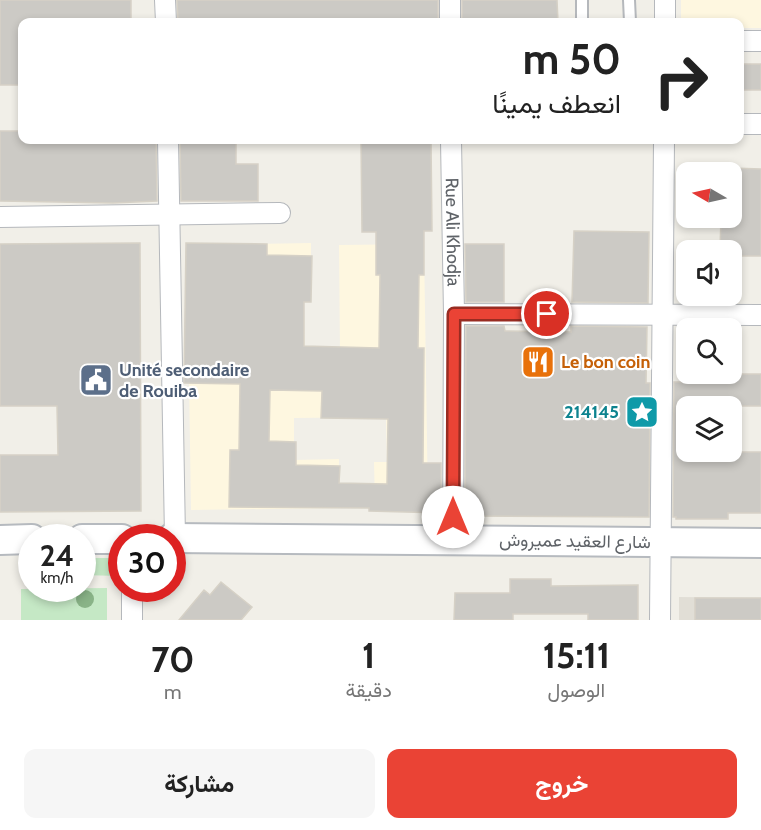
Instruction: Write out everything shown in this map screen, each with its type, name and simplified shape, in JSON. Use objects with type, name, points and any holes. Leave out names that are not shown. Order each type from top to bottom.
[{"type":"main road","name":"شارع العقيد عميروش","points":[[186,538],[761,543]]},
{"type":"main road","points":[[0,540],[18,539]]},
{"type":"street","points":[[165,0],[166,18]]},
{"type":"street","points":[[450,0],[450,18]]},
{"type":"street","points":[[665,0],[665,18]]},
{"type":"street","points":[[744,41],[761,41]]},
{"type":"street","points":[[744,124],[761,124]]},
{"type":"street","points":[[168,144],[174,524]]},
{"type":"street","name":"Rue Ali Khodja","points":[[451,144],[454,314],[453,540]]},
{"type":"street","points":[[660,620],[664,144]]},
{"type":"street","points":[[0,218],[280,213]]},
{"type":"street","points":[[454,314],[761,315]]},
{"type":"street","points":[[132,602],[132,620]]},
{"type":"lane","points":[[582,0],[582,18]]},
{"type":"lane","points":[[629,0],[630,18]]},
{"type":"shaded area","points":[[681,0],[761,0],[761,28],[744,28],[744,18],[681,18]]},
{"type":"shaded area","points":[[311,243],[311,302],[269,303],[269,313],[304,312],[305,353],[340,352],[339,245],[424,244],[428,505],[375,506],[374,462],[387,462],[386,417],[294,418],[294,460],[339,459],[339,508],[191,510],[187,245]]},
{"type":"shaded area","points":[[679,597],[761,598],[761,620],[679,620]]},
{"type":"green space","points":[[96,558],[108,558],[108,576],[96,575]]},
{"type":"green space","points":[[96,588],[107,588],[107,620],[21,620],[21,602],[96,602]]},
{"type":"building","points":[[0,0],[131,0],[131,18],[18,18],[18,85],[0,85]]},
{"type":"building","points":[[177,0],[438,0],[438,18],[178,18]]},
{"type":"building","points":[[462,0],[557,0],[558,18],[462,18]]},
{"type":"building","points":[[744,64],[761,64],[761,90],[744,90]]},
{"type":"building","points":[[0,131],[18,131],[18,144],[156,144],[157,201],[113,203],[0,201]]},
{"type":"building","points":[[180,144],[236,144],[236,164],[258,164],[258,201],[181,201]]},
{"type":"building","points":[[361,144],[431,144],[432,231],[424,231],[424,275],[419,275],[418,348],[424,348],[423,463],[441,463],[441,513],[369,511],[369,508],[229,507],[230,450],[239,450],[240,384],[184,383],[186,243],[267,244],[267,255],[312,256],[311,302],[304,302],[304,346],[379,348],[380,275],[376,275],[376,232],[362,232]],"holes":[[[270,390],[322,391],[321,418],[388,419],[387,484],[339,483],[340,466],[296,465],[296,442],[269,441]]]},
{"type":"building","points":[[742,168],[761,169],[761,256],[742,256],[742,240],[720,240],[721,228],[742,228]]},
{"type":"building","points":[[574,231],[649,232],[648,303],[572,302]]},
{"type":"building","points":[[140,243],[141,511],[0,512],[0,455],[58,455],[57,406],[0,406],[0,244]]},
{"type":"building","points":[[465,244],[504,244],[504,302],[466,302]]},
{"type":"building","points":[[466,326],[504,326],[505,331],[571,332],[571,326],[647,327],[646,383],[650,383],[649,517],[465,516]]},
{"type":"building","points":[[742,374],[761,374],[761,406],[742,406],[742,396],[676,396],[676,462],[742,462],[742,452],[761,452],[761,513],[728,513],[728,519],[676,519],[673,517],[674,382],[676,384],[742,384]]},
{"type":"building","points":[[510,579],[551,579],[551,586],[638,585],[638,620],[588,620],[588,614],[513,614],[513,620],[454,620],[455,593],[510,593]]},
{"type":"building","points":[[221,582],[252,607],[241,620],[179,620],[204,590],[210,595]]},
{"type":"building","points":[[695,598],[761,598],[761,620],[695,620]]},
{"type":"place","name":"Le bon coin","points":[[538,362]]},
{"type":"place","name":"Unité secondaire de Rouiba","points":[[96,380]]},
{"type":"place","name":"214145","points":[[642,412]]},
{"type":"route","points":[[453,517],[454,314],[547,314]]}]
